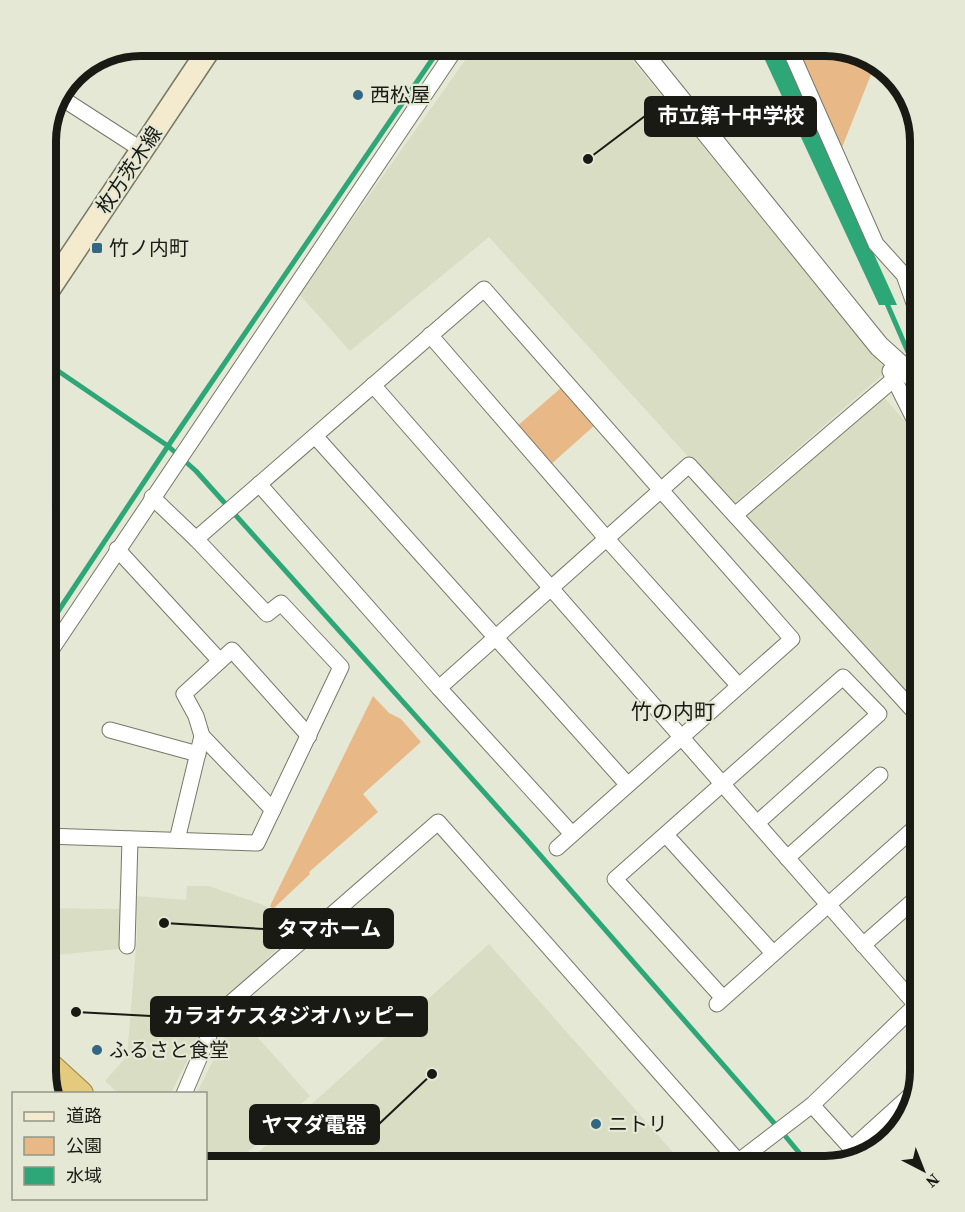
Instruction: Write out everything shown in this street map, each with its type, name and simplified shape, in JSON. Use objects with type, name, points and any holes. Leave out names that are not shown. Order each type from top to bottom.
[{"type":"highway","points":[[56,1072],[78,1092]]},
{"type":"main road","name":"枚方茨木線","points":[[56,279],[205,56]]},
{"type":"street","points":[[56,642],[451,56]]},
{"type":"street","points":[[645,56],[879,346],[910,374]]},
{"type":"street","points":[[793,56],[876,244],[904,275],[910,292]]},
{"type":"street","points":[[66,101],[142,150]]},
{"type":"street","points":[[196,539],[484,289],[792,639],[682,734],[557,848]]},
{"type":"street","points":[[430,335],[606,538],[738,685]]},
{"type":"street","points":[[879,346],[910,411]]},
{"type":"street","points":[[735,515],[894,379]]},
{"type":"street","points":[[373,385],[682,734],[826,904],[910,995]]},
{"type":"street","points":[[315,436],[627,784]]},
{"type":"street","points":[[439,688],[689,465],[910,707]]},
{"type":"street","points":[[260,484],[439,688],[572,834]]},
{"type":"street","points":[[56,836],[257,843],[340,667],[281,603],[267,614],[196,539],[152,497]]},
{"type":"street","points":[[117,549],[220,661]]},
{"type":"street","points":[[273,810],[202,736],[196,716],[184,694],[232,650],[309,736]]},
{"type":"street","points":[[757,822],[879,714],[843,677],[615,879],[720,1001],[826,904],[910,832]]},
{"type":"street","points":[[110,730],[198,754]]},
{"type":"street","points":[[177,840],[202,736]]},
{"type":"street","points":[[787,858],[880,775]]},
{"type":"street","points":[[185,1092],[218,1014],[438,822],[728,1156]]},
{"type":"street","points":[[666,835],[772,953]]},
{"type":"street","points":[[127,946],[130,839]]},
{"type":"street","points":[[863,945],[910,904]]},
{"type":"street","points":[[745,1156],[812,1105],[910,1011]]},
{"type":"street","points":[[859,1149],[903,1103]]},
{"type":"street","points":[[812,1105],[853,1151]]},
{"type":"shaded area","points":[[468,56],[629,56],[887,371],[732,505],[489,237],[350,351],[299,294]]},
{"type":"shaded area","points":[[881,394],[910,427],[910,697],[745,517]]},
{"type":"shaded area","points":[[187,886],[209,886],[266,906],[291,936],[212,1011],[172,1092],[117,1092],[105,1081],[127,1056],[137,936],[136,896],[186,900]]},
{"type":"shaded area","points":[[56,908],[119,909],[119,949],[56,955]]},
{"type":"shaded area","points":[[489,944],[676,1156],[254,1156]]},
{"type":"shaded area","points":[[236,1013],[310,1096],[243,1156],[207,1156],[207,1092],[197,1092]]},
{"type":"green space","points":[[778,56],[841,57],[872,71],[831,175]]},
{"type":"green space","points":[[562,387],[595,425],[549,466],[515,428]]},
{"type":"green space","points":[[373,696],[389,713],[401,719],[421,742],[363,794],[378,812],[309,872],[310,874],[273,909],[270,906]]},
{"type":"water","points":[[763,56],[784,56],[897,305],[879,305]]},
{"type":"waterway","points":[[56,614],[434,56]]},
{"type":"waterway","points":[[885,299],[910,356]]},
{"type":"waterway","points":[[56,370],[168,446],[196,471],[526,839],[774,1123]]},
{"type":"waterway","points":[[786,1137],[802,1156]]},
{"type":"place","name":"西松屋","points":[[358,95]]},
{"type":"place","name":"市立第十中学校","points":[[588,159]]},
{"type":"place","name":"竹ノ内町","points":[[97,248]]},
{"type":"place","name":"タマホーム","points":[[164,923]]},
{"type":"place","name":"カラオケスタジオハッピー","points":[[76,1012]]},
{"type":"place","name":"ふるさと食堂","points":[[97,1050]]},
{"type":"place","name":"ヤマダ電器","points":[[432,1074]]},
{"type":"place","name":"ニトリ","points":[[596,1124]]},
{"type":"district","name":"竹の内町","points":[[673,711]]}]
